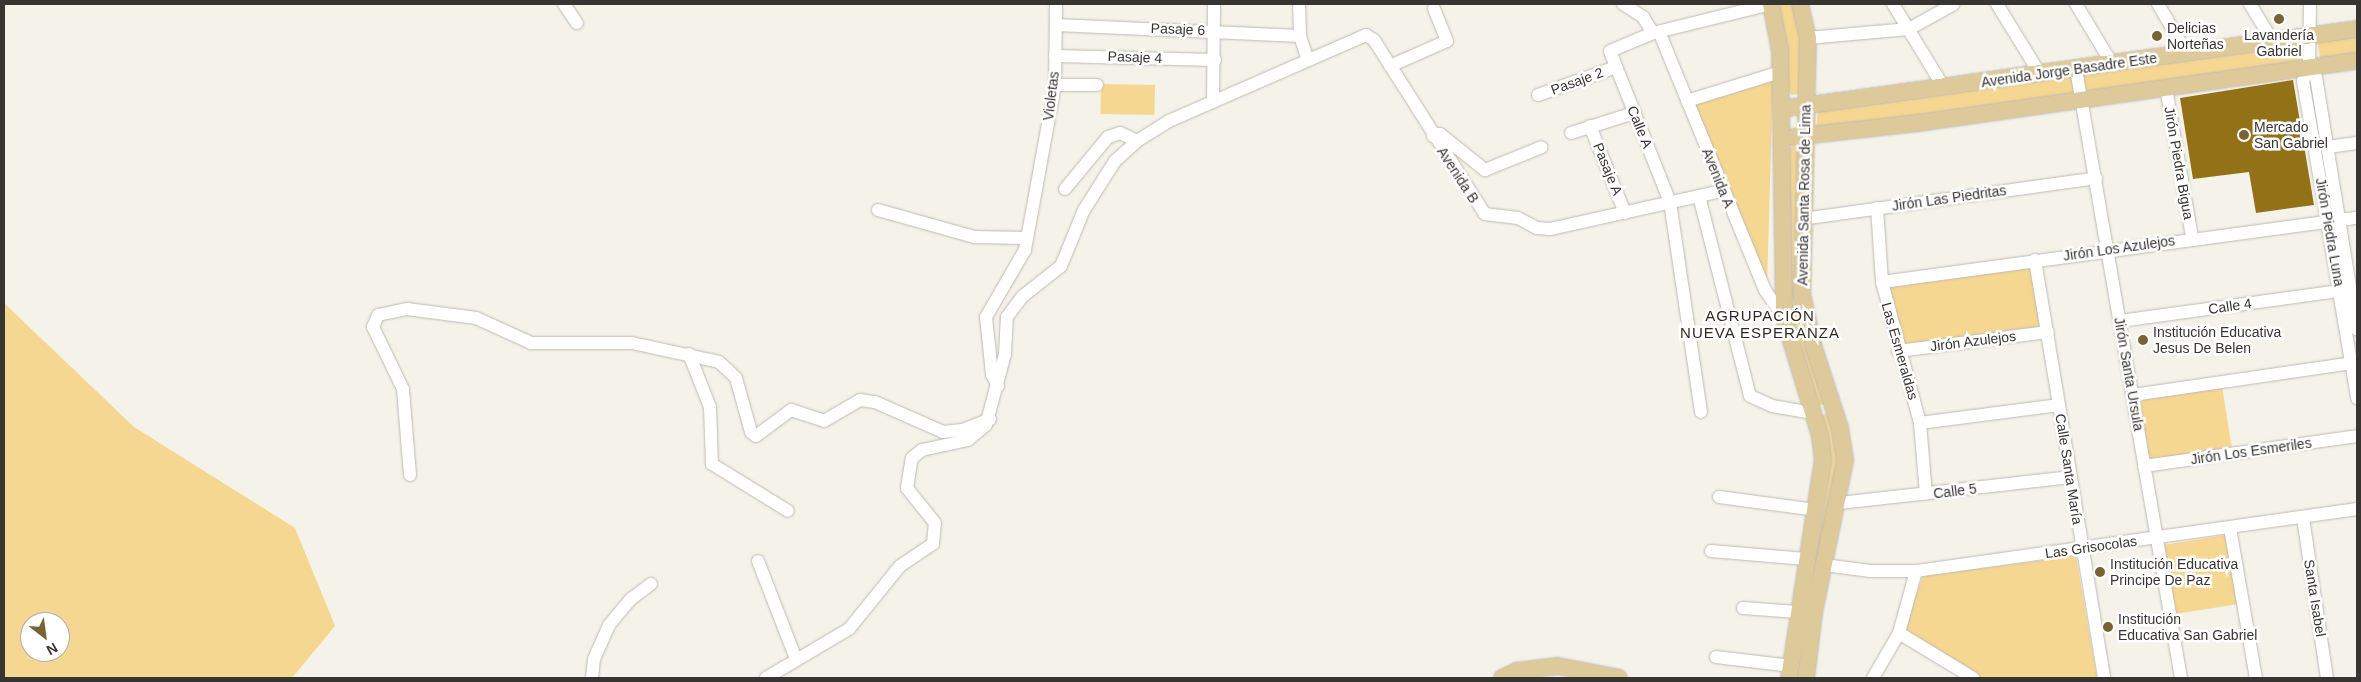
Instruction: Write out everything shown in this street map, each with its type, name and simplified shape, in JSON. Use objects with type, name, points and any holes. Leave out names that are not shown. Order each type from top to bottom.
[{"type":"main road","name":"Avenida Santa Rosa de Lima","points":[[1771,4],[1779,32],[1782,138],[1780,249],[1784,318],[1813,413],[1823,459],[1817,510],[1797,612],[1790,672]]},
{"type":"main road","name":"Avenida Santa Rosa de Lima","points":[[1800,4],[1808,38],[1802,219],[1802,294],[1814,348],[1834,404],[1845,460],[1839,503],[1824,564],[1806,678]]},
{"type":"main road","name":"Avenida Jorge Basadre Este","points":[[1781,109],[1944,88],[2357,29]]},
{"type":"main road","points":[[1782,138],[2082,101],[2357,61]]},
{"type":"main road","points":[[1813,413],[1834,404]]},
{"type":"main road","points":[[1502,678],[1517,671],[1558,666],[1619,678]]},
{"type":"street","points":[[564,4],[577,24]]},
{"type":"street","name":"Violetas","points":[[998,386],[992,374],[986,317],[1020,264],[1038,186],[1055,85],[1056,4]]},
{"type":"street","points":[[1213,102],[1215,60],[1214,4]]},
{"type":"street","points":[[766,678],[849,629],[900,566],[935,540],[934,523],[907,488],[912,458],[922,450],[973,438],[990,419],[998,386],[1007,316],[1023,296],[1061,266],[1084,210],[1115,161],[1137,141],[1169,121],[1308,60],[1300,36],[1299,4]]},
{"type":"street","name":"Avenida A","points":[[1623,4],[1637,11],[1657,34],[1687,101],[1722,191],[1765,290],[1784,318]]},
{"type":"street","points":[[1657,34],[1771,4]]},
{"type":"street","points":[[1893,4],[1944,88]]},
{"type":"street","points":[[1808,38],[1909,29],[1954,4]]},
{"type":"street","points":[[1997,4],[2040,74]]},
{"type":"street","points":[[2076,4],[2112,64]]},
{"type":"street","points":[[2158,4],[2186,52]]},
{"type":"street","points":[[2250,4],[2272,40]]},
{"type":"street","name":"Jirón Piedra Luna","points":[[2310,4],[2309,68],[2303,81],[2357,398]]},
{"type":"street","points":[[1390,66],[1448,41],[1434,8]]},
{"type":"street","name":"Pasaje 6","points":[[1056,25],[1215,30],[1300,36]]},
{"type":"street","name":"Calle A","points":[[1657,34],[1610,51],[1670,202],[1701,412]]},
{"type":"street","name":"Avenida B","points":[[1308,60],[1366,35],[1374,40],[1479,208],[1489,216],[1518,218],[1545,229],[1722,191]]},
{"type":"street","name":"Pasaje 4","points":[[1055,56],[1215,60]]},
{"type":"street","name":"Pasaje 2","points":[[1538,96],[1616,67]]},
{"type":"street","name":"Jirón Piedra Luna","points":[[2309,68],[2316,77],[2341,220],[2357,330]]},
{"type":"street","name":"Jirón Santa Ursula","points":[[2076,69],[2109,250],[2181,678]]},
{"type":"street","points":[[1687,101],[1780,72]]},
{"type":"street","points":[[1055,85],[1097,85]]},
{"type":"street","name":"Jirón Piedra Bigua","points":[[2166,88],[2192,237]]},
{"type":"street","points":[[1571,133],[1634,113]]},
{"type":"street","name":"Pasaje A","points":[[1590,126],[1625,213]]},
{"type":"street","points":[[1065,189],[1108,137],[1120,134],[1137,141]]},
{"type":"street","points":[[1433,136],[1440,134],[1485,170],[1542,147]]},
{"type":"street","points":[[2328,147],[2357,143]]},
{"type":"street","name":"Jirón Las Piedritas","points":[[1802,219],[2096,178]]},
{"type":"street","points":[[1699,196],[1750,396],[1772,406],[1813,413]]},
{"type":"street","name":"Las Esmeraldas","points":[[1877,208],[1882,282],[1898,351],[1920,423],[1926,494]]},
{"type":"street","points":[[878,210],[975,237],[1026,238]]},
{"type":"street","name":"Jirón Los Azulejos","points":[[1882,282],[2192,237],[2357,218]]},
{"type":"street","name":"Calle Santa María","points":[[2035,260],[2104,678]]},
{"type":"street","name":"Calle 4","points":[[2120,322],[2340,291]]},
{"type":"street","points":[[410,475],[406,404],[403,389],[373,328],[378,315],[428,309],[476,318],[531,343],[632,343],[719,362],[733,373],[751,432],[756,436],[791,410],[824,422],[860,400],[875,402],[942,432],[962,430],[990,419]]},
{"type":"street","name":"Jirón Azulejos","points":[[1898,351],[2048,332]]},
{"type":"street","points":[[689,354],[710,407],[712,464],[788,511]]},
{"type":"street","points":[[2133,395],[2352,363]]},
{"type":"street","points":[[1920,423],[2059,405]]},
{"type":"street","name":"Jirón Los Esmeriles","points":[[2144,466],[2357,436]]},
{"type":"street","name":"Calle 5","points":[[1839,503],[2070,477]]},
{"type":"street","points":[[1719,497],[1817,510]]},
{"type":"street","name":"Las Grisocolas","points":[[1824,564],[1870,571],[1916,571],[2357,509]]},
{"type":"street","name":"Santa Isabel","points":[[2303,518],[2327,678]]},
{"type":"street","points":[[2230,528],[2256,678]]},
{"type":"street","points":[[1711,551],[1806,559]]},
{"type":"street","points":[[758,561],[796,659]]},
{"type":"street","points":[[1873,678],[1899,633],[1916,571]]},
{"type":"street","points":[[592,678],[594,659],[609,625],[631,599],[651,584]]},
{"type":"street","points":[[1742,608],[1797,612]]},
{"type":"street","points":[[1899,633],[1974,678]]},
{"type":"street","points":[[1716,657],[1790,672]]},
{"type":"shaded area","points":[[1776,4],[1796,4],[1800,16],[1802,93],[1792,95],[1786,89]]},
{"type":"shaded area","points":[[2357,35],[2357,58],[2320,59],[2318,43],[2322,40]]},
{"type":"shaded area","points":[[2302,42],[2305,66],[2085,93],[2082,69]]},
{"type":"shaded area","points":[[2072,74],[2077,98],[1816,128],[1818,110]]},
{"type":"shaded area","points":[[1773,78],[1767,287],[1692,103]]},
{"type":"shaded area","points":[[1101,84],[1155,85],[1154,115],[1100,114]]},
{"type":"shaded area","points":[[1793,145],[1800,151],[1798,240],[1827,403],[1822,405],[1817,405],[1792,326],[1788,149]]},
{"type":"shaded area","points":[[2033,265],[2043,328],[1895,352],[1885,288]]},
{"type":"shaded area","points":[[4,303],[134,427],[295,528],[335,626],[292,678],[4,678]]},
{"type":"shaded area","points":[[2222,386],[2232,448],[2150,461],[2140,399]]},
{"type":"shaded area","points":[[1829,411],[1841,456],[1803,678],[1796,678],[1828,485],[1820,417]]},
{"type":"shaded area","points":[[2226,535],[2237,604],[2174,614],[2163,545]]},
{"type":"shaded area","points":[[2076,556],[2097,678],[1982,678],[1903,631],[1923,576]]},
{"type":"building","name":"Mercado San Gabriel","points":[[2293,80],[2314,205],[2256,213],[2249,172],[2193,179],[2180,98]]},
{"type":"place","name":"Lavandería Gabriel","points":[[2279,19]]},
{"type":"place","name":"Delicias Norteñas","points":[[2157,36]]},
{"type":"place","name":"Mercado San Gabriel","points":[[2244,135]]},
{"type":"place","name":"Institución Educativa Jesus De Belen","points":[[2143,340]]},
{"type":"place","name":"Institución Educativa Principe De Paz","points":[[2100,572]]},
{"type":"place","name":"Institución Educativa San Gabriel","points":[[2108,627]]},
{"type":"district","name":"AGRUPACIÓN NUEVA ESPERANZA","points":[[1760,324]]}]
